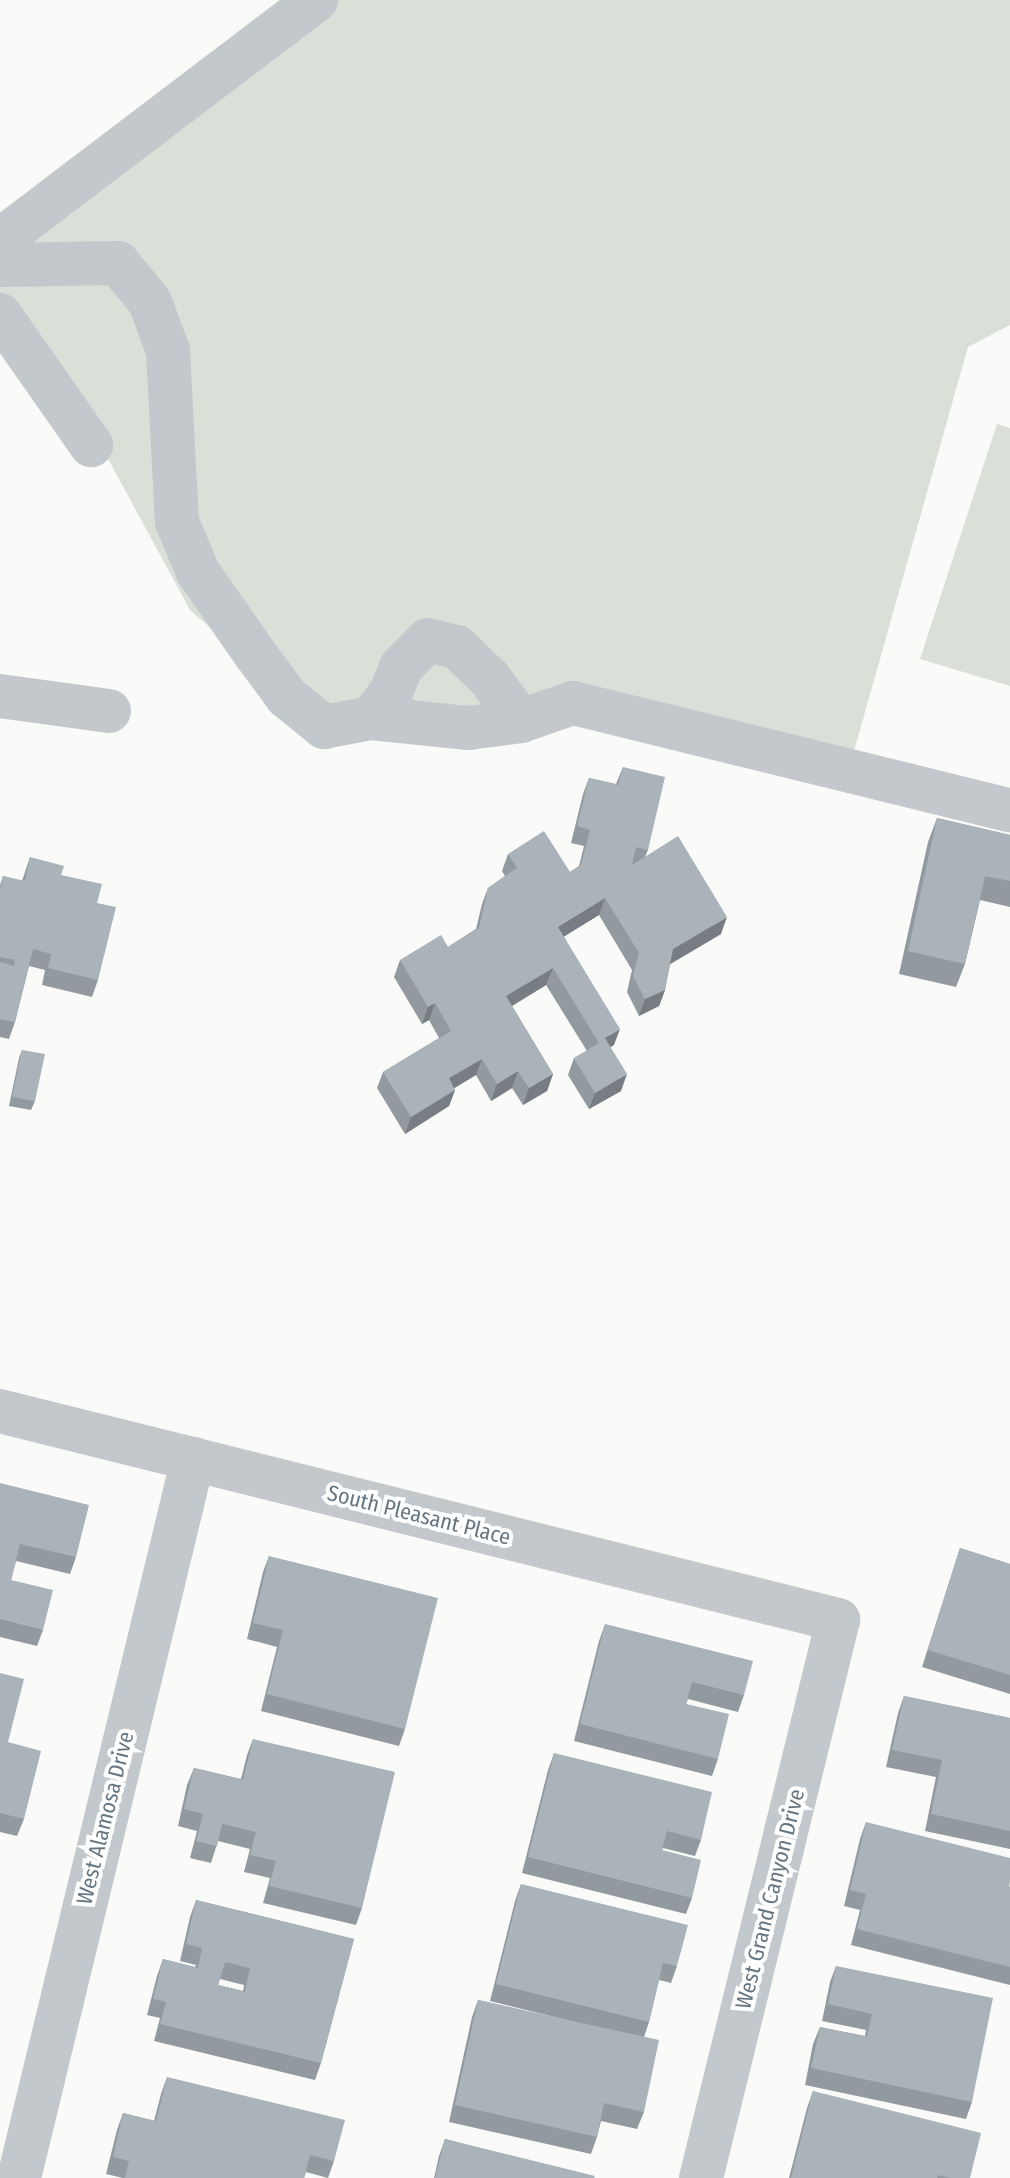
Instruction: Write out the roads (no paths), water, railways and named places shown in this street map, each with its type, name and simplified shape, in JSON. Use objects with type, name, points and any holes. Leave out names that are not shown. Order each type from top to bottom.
[{"type":"street","points":[[0,240],[316,0]]},
{"type":"street","points":[[0,265],[118,263],[142,292],[168,351],[177,522],[198,572],[287,697],[324,727],[371,718],[468,728],[521,721],[573,703],[1010,810]]},
{"type":"street","points":[[0,315],[91,445]]},
{"type":"street","points":[[371,718],[391,692],[401,667],[428,640],[457,647],[490,679],[521,721]]},
{"type":"street","points":[[0,696],[109,711]]},
{"type":"street","name":"South Pleasant Place","points":[[0,1411],[838,1620]]},
{"type":"street","name":"West Alamosa Drive","points":[[19,2178],[193,1459]]},
{"type":"street","name":"West Grand Canyon Drive","points":[[701,2178],[838,1620]]}]
